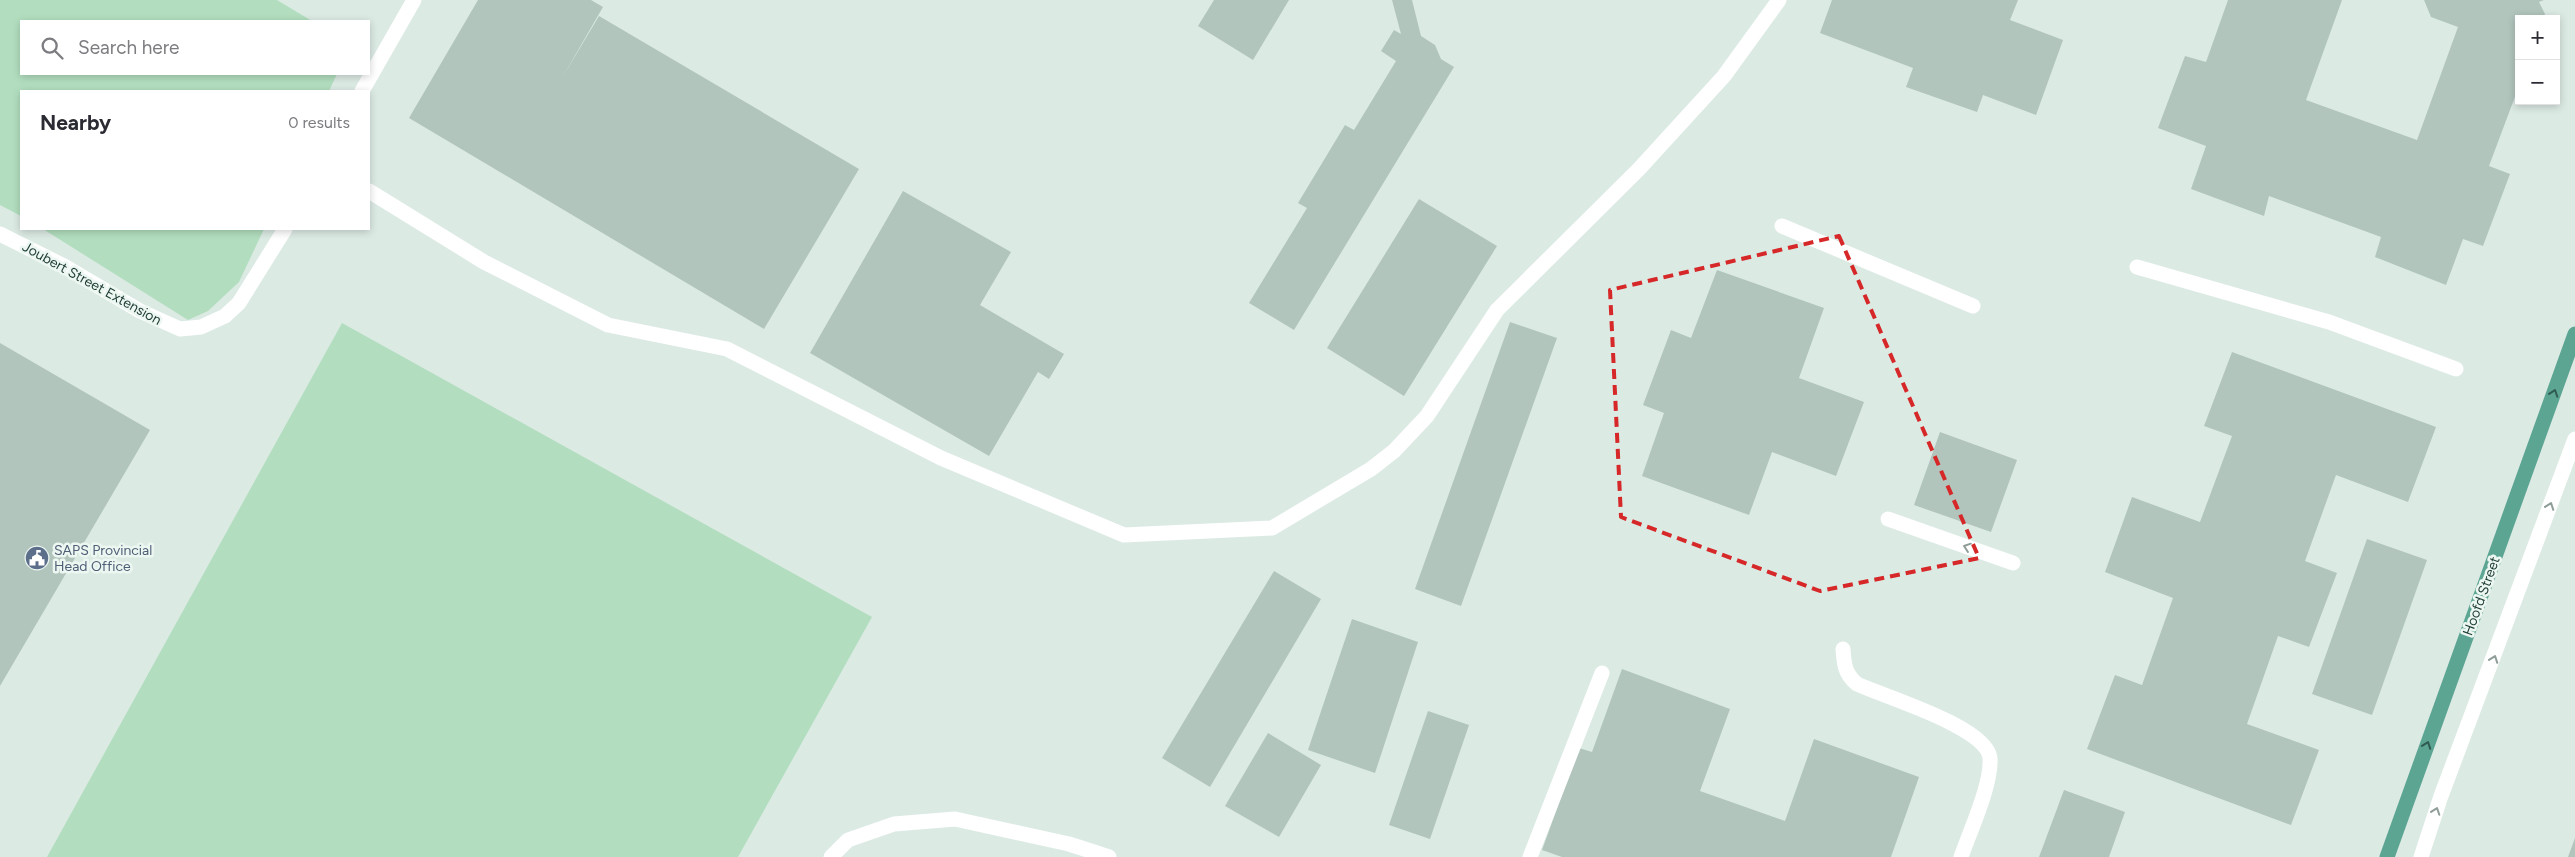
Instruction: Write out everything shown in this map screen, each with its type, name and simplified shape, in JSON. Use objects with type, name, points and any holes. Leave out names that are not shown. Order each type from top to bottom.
[{"type":"main road","name":"Hoofd Street","points":[[2387,857],[2575,334]]},
{"type":"street","points":[[363,90],[414,0]]},
{"type":"street","points":[[370,192],[484,262],[608,325],[727,349],[941,458],[1124,535],[1272,528],[1371,469],[1394,451],[1427,416],[1497,310],[1639,169],[1724,76],[1780,0]]},
{"type":"street","points":[[1782,226],[1973,306]]},
{"type":"street","name":"Joubert Street Extension","points":[[0,234],[64,266],[140,311],[180,329],[201,327],[225,316],[240,303],[284,230]]},
{"type":"street","points":[[2137,267],[2329,322],[2456,369]]},
{"type":"street","points":[[2421,857],[2441,796],[2575,439]]},
{"type":"street","points":[[1888,519],[2014,563]]},
{"type":"street","points":[[1843,649],[1844,665],[1849,677],[1857,684],[1967,730],[1987,748],[1990,758],[1988,778],[1961,857]]},
{"type":"street","points":[[1530,857],[1602,673]]},
{"type":"street","points":[[831,857],[848,840],[894,824],[954,819],[1069,844],[1109,857]]},
{"type":"highlighted area","points":[[1839,236],[1979,558],[1820,591],[1621,517],[1610,290]]},
{"type":"green space","points":[[0,0],[277,0],[310,20],[20,20],[20,75],[337,75],[329,90],[20,90],[20,215],[0,205]]},
{"type":"green space","points":[[45,230],[264,230],[239,282],[208,311],[188,320]]},
{"type":"green space","points":[[342,323],[872,617],[738,857],[47,857]]},
{"type":"building","points":[[478,0],[591,0],[603,7],[562,78],[599,16],[859,169],[764,329],[409,118]]},
{"type":"building","points":[[1214,0],[1289,0],[1253,60],[1198,26]]},
{"type":"building","points":[[1392,0],[1412,0],[1421,36],[1435,45],[1441,59],[1454,67],[1294,330],[1249,303],[1307,208],[1298,203],[1345,125],[1354,130],[1396,61],[1381,51],[1394,30],[1401,34]]},
{"type":"building","points":[[1832,0],[2018,0],[2010,20],[2063,40],[2036,115],[1983,95],[1977,112],[1906,87],[1913,68],[1820,33]]},
{"type":"building","points":[[2228,0],[2342,0],[2306,100],[2417,140],[2458,27],[2431,17],[2424,0],[2544,0],[2539,2],[2545,15],[2515,15],[2515,97],[2489,166],[2510,174],[2483,246],[2463,239],[2446,285],[2375,257],[2381,237],[2269,196],[2264,216],[2191,189],[2206,146],[2158,128],[2185,56],[2206,62]]},
{"type":"building","points":[[903,191],[1011,252],[980,305],[1064,354],[1049,379],[1038,372],[989,456],[810,353]]},
{"type":"building","points":[[1419,199],[1497,246],[1404,396],[1327,348]]},
{"type":"building","points":[[1717,270],[1824,308],[1799,378],[1864,402],[1836,476],[1772,452],[1749,515],[1642,476],[1664,413],[1643,405],[1671,330],[1691,338]]},
{"type":"building","points":[[1510,322],[1557,338],[1461,606],[1415,589]]},
{"type":"building","name":"SAPS Provincial Head Office","points":[[0,343],[150,430],[0,686]]},
{"type":"building","points":[[2232,352],[2436,427],[2408,502],[2336,475],[2305,561],[2337,573],[2309,647],[2278,636],[2247,724],[2319,750],[2291,825],[2087,749],[2115,675],[2142,685],[2173,598],[2105,572],[2132,497],[2200,522],[2232,436],[2204,426]]},
{"type":"building","points":[[1940,432],[2017,460],[1991,532],[1914,505]]},
{"type":"building","points":[[2367,539],[2427,560],[2372,715],[2312,694]]},
{"type":"building","points":[[1274,571],[1321,599],[1210,787],[1162,758]]},
{"type":"building","points":[[1352,619],[1418,642],[1375,773],[1308,750]]},
{"type":"building","points":[[1622,669],[1730,709],[1700,791],[1785,821],[1814,739],[1919,777],[1891,857],[1562,857],[1542,850],[1579,748],[1592,752]]},
{"type":"building","points":[[1428,711],[1469,725],[1430,839],[1389,825]]},
{"type":"building","points":[[1268,733],[1321,765],[1279,837],[1225,806]]},
{"type":"building","points":[[2064,790],[2125,812],[2109,857],[2039,857]]},
{"type":"building","points":[[2575,838],[2575,857],[2568,857]]},
{"type":"place","name":"SAPS Provincial Head Office","points":[[37,558]]}]
